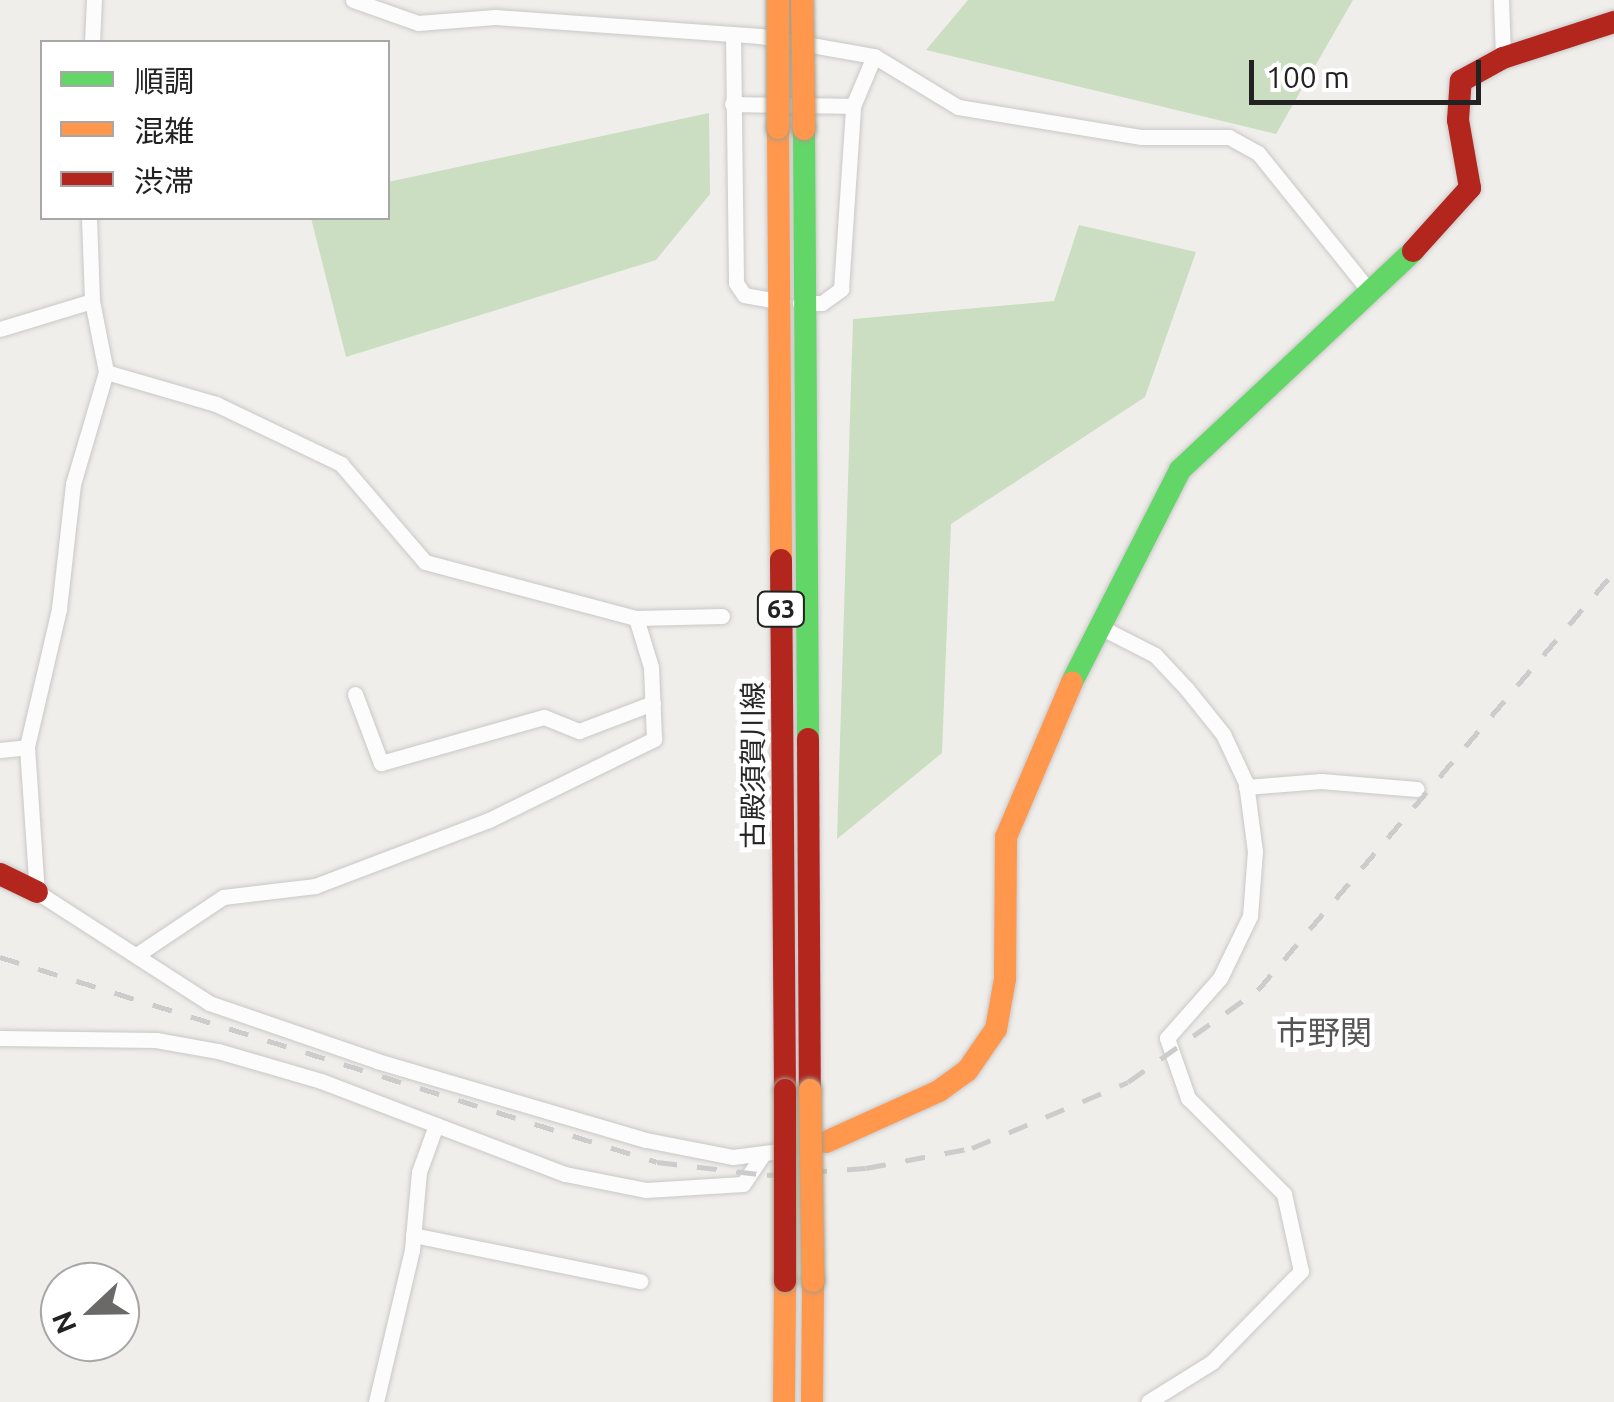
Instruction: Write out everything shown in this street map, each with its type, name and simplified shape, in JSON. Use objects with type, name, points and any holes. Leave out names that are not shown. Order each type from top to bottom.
[{"type":"main road","name":"古殿須賀川線","points":[[778,0],[778,128],[791,302],[810,1090],[812,1402]]},
{"type":"main road","name":"古殿須賀川線","points":[[784,1402],[791,302],[804,129],[802,0]]},
{"type":"main road","points":[[826,1142],[939,1090],[967,1071],[996,1030],[1005,979],[1000,868],[1006,837],[1180,470],[1460,207],[1470,188],[1456,94],[1473,71],[1614,22]]},
{"type":"main road","points":[[0,874],[38,892]]},
{"type":"street","points":[[92,40],[94,0]]},
{"type":"street","points":[[353,0],[418,24],[496,17],[734,34],[874,56],[958,106],[1142,137],[1244,142],[1371,293]]},
{"type":"street","points":[[1501,0],[1503,58]]},
{"type":"street","points":[[734,34],[736,283],[744,295],[822,303],[841,289],[853,106],[874,56]]},
{"type":"street","points":[[732,104],[853,106]]},
{"type":"street","points":[[89,220],[92,302],[106,372],[73,484],[59,609],[27,747],[38,892],[209,1003],[377,1062],[646,1140],[762,1156],[826,1142]]},
{"type":"street","points":[[0,329],[92,302]]},
{"type":"street","points":[[106,372],[216,404],[341,464],[426,562],[636,618],[722,616]]},
{"type":"street","points":[[138,954],[223,897],[315,886],[604,769],[654,739],[653,702],[636,618]]},
{"type":"street","points":[[1102,628],[1155,655],[1186,688],[1223,734],[1246,788],[1255,851],[1250,916],[1220,978],[1167,1038],[1188,1098],[1284,1194],[1300,1271],[1212,1362],[1148,1402]]},
{"type":"street","points":[[355,694],[381,763],[544,718],[579,731],[653,702]]},
{"type":"street","points":[[0,750],[27,747]]},
{"type":"street","points":[[1246,788],[1320,781],[1417,790]]},
{"type":"street","points":[[0,1038],[156,1040],[218,1051],[436,1125],[565,1174],[646,1190],[744,1184],[762,1156]]},
{"type":"street","points":[[376,1402],[413,1235],[418,1172],[436,1125]]},
{"type":"street","points":[[413,1235],[640,1281]]},
{"type":"green space","points":[[968,0],[1353,0],[1276,134],[926,50]]},
{"type":"green space","points":[[709,113],[710,194],[656,260],[346,357],[312,220],[390,220],[390,182]]},
{"type":"green space","points":[[1079,225],[1196,252],[1145,397],[951,524],[942,753],[837,839],[853,319],[1054,301]]},
{"type":"railway","points":[[0,957],[657,1162],[767,1175],[866,1168],[972,1148],[1128,1082],[1258,990],[1614,572]]},
{"type":"traffic: fast","points":[[804,129],[808,739]]},
{"type":"traffic: fast","points":[[1072,682],[1180,470],[1413,251]]},
{"type":"traffic: slow","points":[[778,0],[778,128]]},
{"type":"traffic: slow","points":[[802,0],[804,129]]},
{"type":"traffic: slow","points":[[778,128],[781,560]]},
{"type":"traffic: slow","points":[[826,1142],[939,1091],[967,1071],[996,1029],[1005,979],[1006,837],[1072,682]]},
{"type":"traffic: slow","points":[[810,1090],[813,1281]]},
{"type":"traffic: slow","points":[[784,1402],[785,1281]]},
{"type":"traffic: slow","points":[[812,1402],[813,1281]]},
{"type":"traffic: jam","points":[[1413,251],[1470,188],[1458,120],[1461,81],[1503,58],[1614,22]]},
{"type":"traffic: jam","points":[[781,560],[785,1090]]},
{"type":"traffic: jam","points":[[808,739],[810,1090]]},
{"type":"traffic: jam","points":[[0,874],[37,892]]},
{"type":"traffic: jam","points":[[785,1090],[785,1281]]},
{"type":"district","name":"市野関","points":[[1324,1032]]}]
